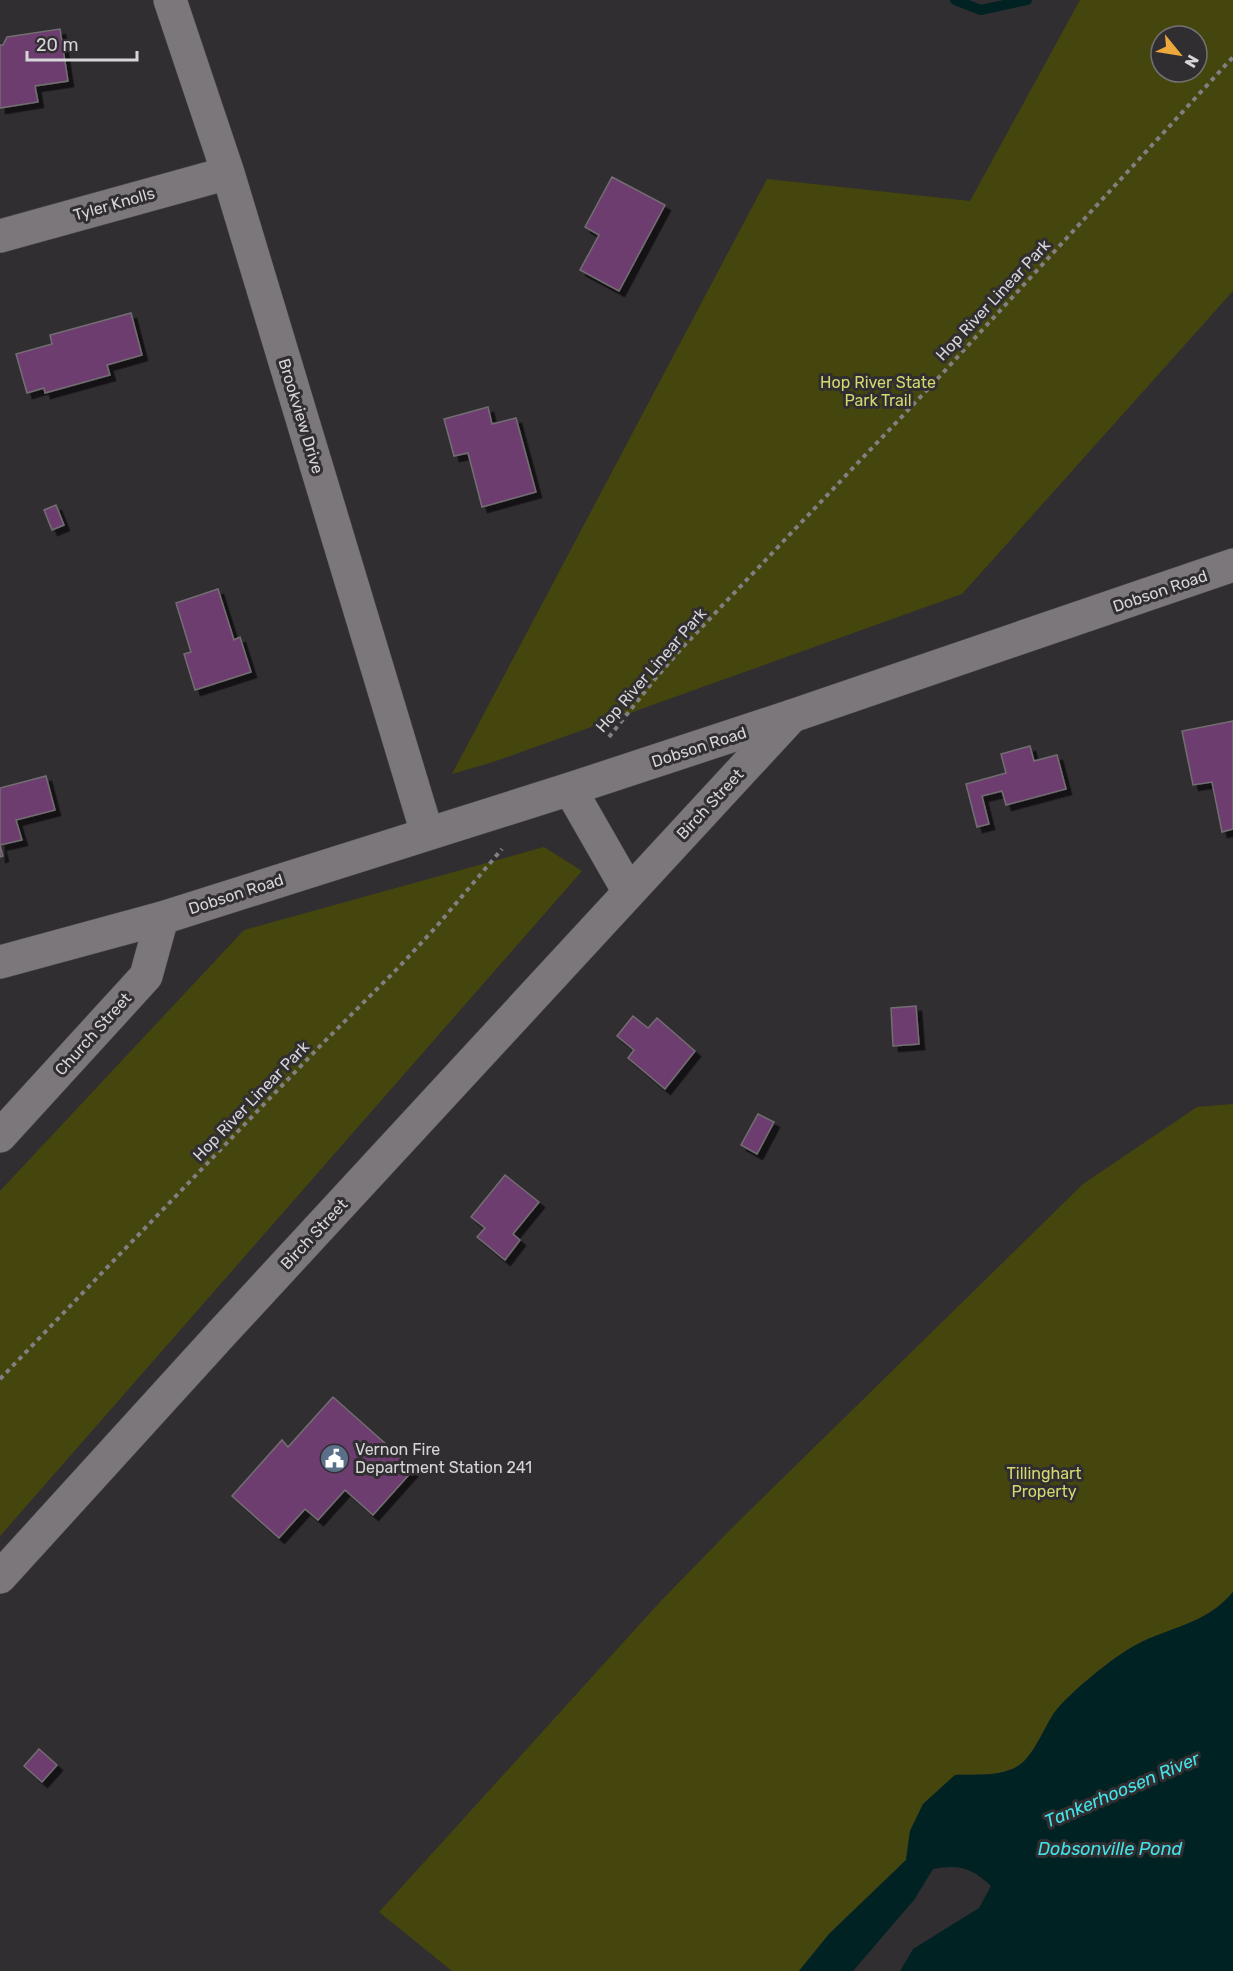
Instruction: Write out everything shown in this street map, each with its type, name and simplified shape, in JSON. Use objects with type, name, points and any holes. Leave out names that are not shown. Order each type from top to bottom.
[{"type":"street","name":"Brookview Drive","points":[[170,0],[228,173],[427,833]]},
{"type":"street","name":"Tyler Knolls","points":[[0,236],[228,173]]},
{"type":"street","name":"Dobson Road","points":[[0,962],[162,918],[570,789],[792,716],[1233,565]]},
{"type":"street","name":"Birch Street","points":[[0,1577],[792,716]]},
{"type":"street","points":[[570,789],[629,892]]},
{"type":"street","name":"Church Street","points":[[0,1136],[146,976],[162,918]]},
{"type":"path","name":"Hop River Linear Park","points":[[608,738],[675,657],[929,388],[1233,57]]},
{"type":"path","name":"Hop River Linear Park","points":[[0,1379],[399,967],[507,843]]},
{"type":"green space","name":"Hop River State Park Trail","points":[[1080,0],[1233,0],[1233,291],[962,594],[493,762],[452,774],[767,179],[970,201]]},
{"type":"green space","points":[[544,847],[582,871],[0,1536],[0,1191],[244,930]]},
{"type":"green space","name":"Tillinghart Property","points":[[1233,1104],[1233,1592],[1222,1603],[1198,1619],[1147,1639],[1103,1667],[1054,1713],[1029,1756],[1018,1766],[1003,1772],[955,1775],[923,1804],[910,1831],[906,1860],[829,1934],[799,1971],[452,1971],[379,1912],[659,1603],[733,1527],[1083,1184],[1197,1107]]},
{"type":"water","name":"Dobsonville Pond","points":[[1233,1592],[1233,1971],[900,1971],[913,1949],[979,1908],[991,1886],[971,1871],[950,1867],[933,1869],[914,1900],[853,1971],[799,1971],[829,1934],[906,1860],[910,1831],[923,1804],[955,1775],[1003,1772],[1018,1766],[1029,1756],[1054,1713],[1091,1677],[1134,1646],[1210,1612]]},
{"type":"building","points":[[60,29],[68,81],[35,86],[38,102],[0,108],[0,45],[3,45],[7,37]]},
{"type":"building","points":[[612,177],[665,205],[619,291],[580,270],[599,235],[585,227]]},
{"type":"building","points":[[131,313],[142,355],[107,365],[110,375],[45,393],[44,388],[27,393],[16,354],[52,344],[50,335]]},
{"type":"building","points":[[488,407],[492,424],[516,418],[536,492],[482,507],[468,453],[454,456],[444,419]]},
{"type":"building","points":[[56,505],[64,525],[52,530],[44,510]]},
{"type":"building","points":[[218,589],[234,640],[240,637],[251,672],[195,690],[184,654],[191,652],[176,603]]},
{"type":"building","points":[[1233,721],[1233,829],[1222,832],[1212,782],[1193,785],[1182,731]]},
{"type":"building","points":[[1030,746],[1034,761],[1057,755],[1066,789],[1006,805],[1002,791],[982,796],[989,824],[977,827],[966,784],[1006,773],[1001,754]]},
{"type":"building","points":[[46,776],[55,810],[16,820],[22,840],[0,845],[0,788]]},
{"type":"building","points":[[916,1006],[919,1044],[893,1046],[891,1008]]},
{"type":"building","points":[[633,1016],[648,1028],[657,1018],[695,1051],[665,1089],[628,1058],[634,1050],[617,1036]]},
{"type":"building","points":[[758,1114],[774,1122],[757,1154],[741,1145]]},
{"type":"building","points":[[505,1175],[539,1202],[513,1234],[520,1240],[505,1260],[477,1237],[485,1228],[471,1217]]},
{"type":"building","name":"Vernon Fire Department Station 241","points":[[333,1397],[414,1469],[373,1515],[345,1490],[318,1520],[305,1509],[279,1538],[232,1496],[282,1440],[288,1447]]},
{"type":"building","points":[[39,1749],[57,1765],[42,1782],[24,1766]]},
{"type":"waterway","points":[[955,0],[981,10],[1027,0]]},
{"type":"place","name":"Vernon Fire Department Station 241","points":[[334,1458]]},
{"type":"water label","name":"Tankerhoosen River","points":[[1122,1790]]}]
